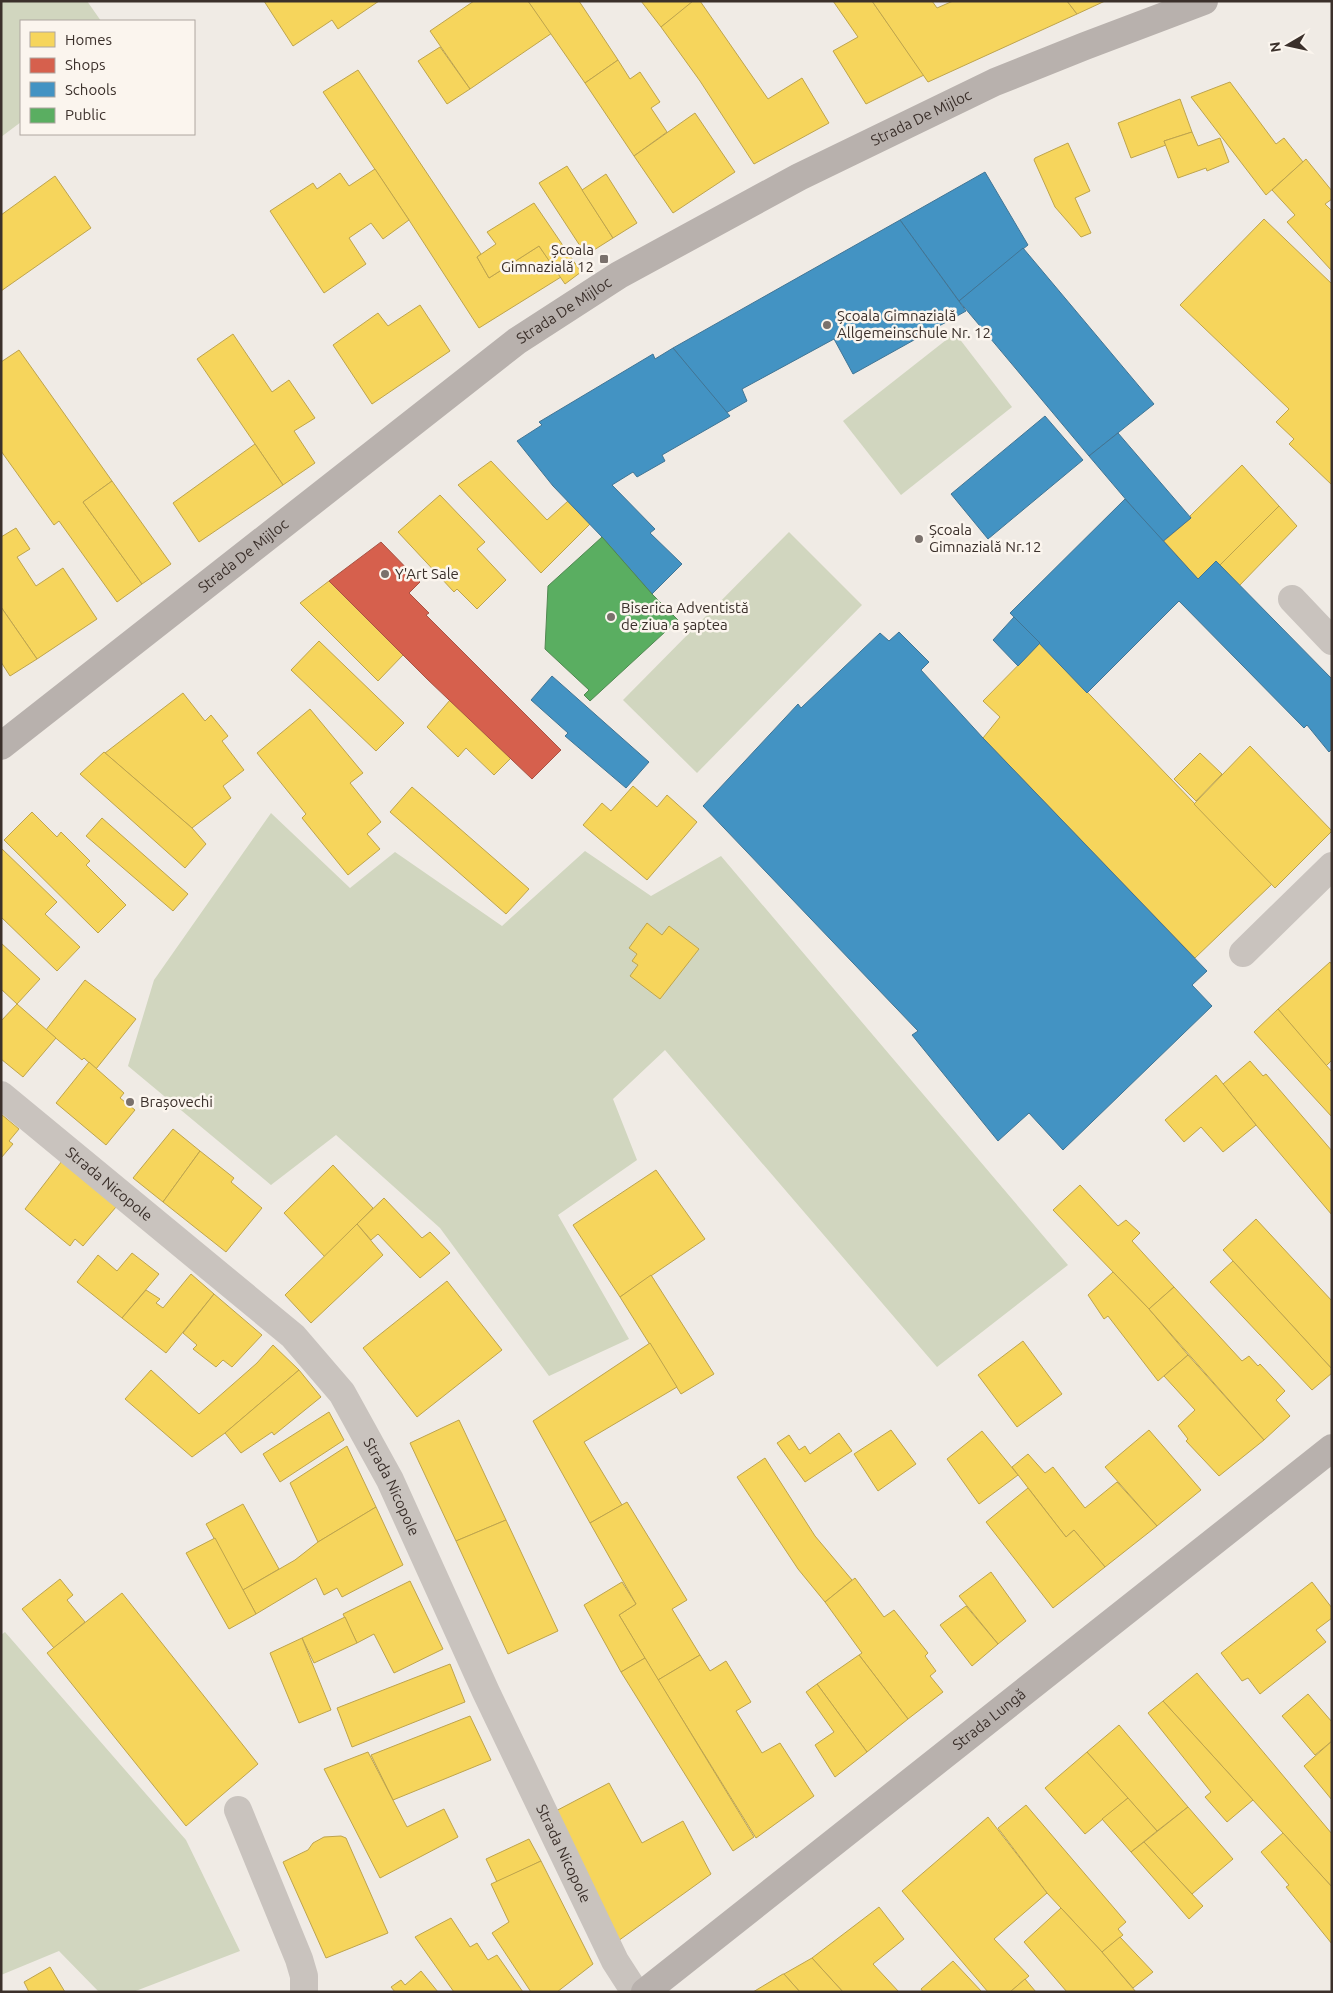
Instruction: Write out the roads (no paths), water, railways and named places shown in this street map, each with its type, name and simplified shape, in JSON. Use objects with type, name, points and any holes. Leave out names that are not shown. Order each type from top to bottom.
[{"type":"main road","name":"Strada De Mijloc","points":[[1,746],[517,341],[619,276],[799,178],[995,82],[1204,1]]},
{"type":"main road","name":"Strada Lungă","points":[[645,1992],[1332,1448]]},
{"type":"street","points":[[1292,598],[1332,641]]},
{"type":"street","points":[[1243,953],[1332,866]]},
{"type":"street","name":"Strada Nicopole","points":[[1,1095],[293,1336],[342,1393],[390,1480],[490,1701],[615,1961],[635,1992]]},
{"type":"street","points":[[238,1810],[299,1959],[304,1976],[304,1992]]},
{"type":"place","name":"Școala Gimnazială 12","points":[[604,259]]},
{"type":"place","name":"Școala Gimnazială Allgemeinschule Nr. 12","points":[[827,325]]},
{"type":"place","name":"Școala Gimnazială Nr.12","points":[[919,539]]},
{"type":"place","name":"Y'Art Sale","points":[[385,574]]},
{"type":"place","name":"Biserica Adventistă de ziua a șaptea","points":[[611,617]]},
{"type":"place","name":"Brașovechi","points":[[130,1102]]}]
